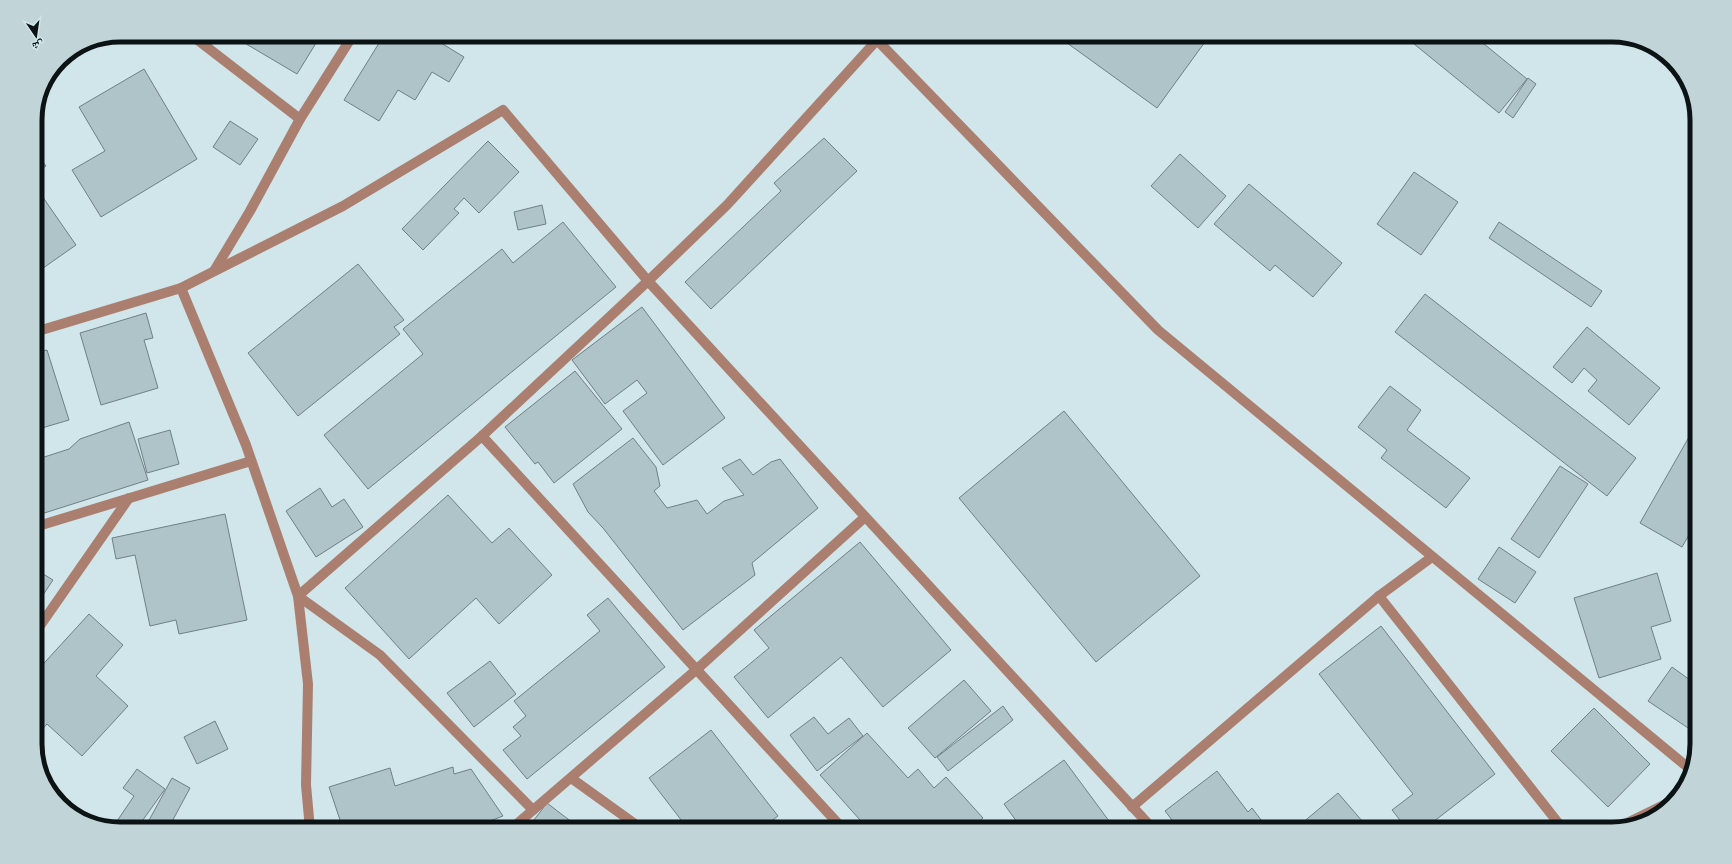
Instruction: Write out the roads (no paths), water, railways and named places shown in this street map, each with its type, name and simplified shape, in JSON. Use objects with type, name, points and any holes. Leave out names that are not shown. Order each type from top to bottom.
[{"type":"street","points":[[200,42],[300,119]]},
{"type":"street","points":[[214,271],[250,211],[300,119],[349,42]]},
{"type":"street","points":[[298,596],[482,436],[648,282],[727,205],[875,42]]},
{"type":"street","points":[[879,42],[1158,330],[1687,767]]},
{"type":"street","points":[[42,330],[181,288],[343,206],[503,110],[648,282],[1146,822]]},
{"type":"street","points":[[181,288],[251,461],[298,596],[308,684],[306,785],[309,822]]},
{"type":"street","points":[[482,436],[837,822]]},
{"type":"street","points":[[42,525],[251,461]]},
{"type":"street","points":[[42,623],[129,498]]},
{"type":"street","points":[[519,822],[696,670],[865,517]]},
{"type":"street","points":[[1132,807],[1379,596],[1432,557]]},
{"type":"street","points":[[298,596],[380,654],[532,810]]},
{"type":"street","points":[[1379,596],[1557,822]]},
{"type":"street","points":[[571,778],[632,822]]},
{"type":"street","points":[[1640,816],[1650,812]]}]
